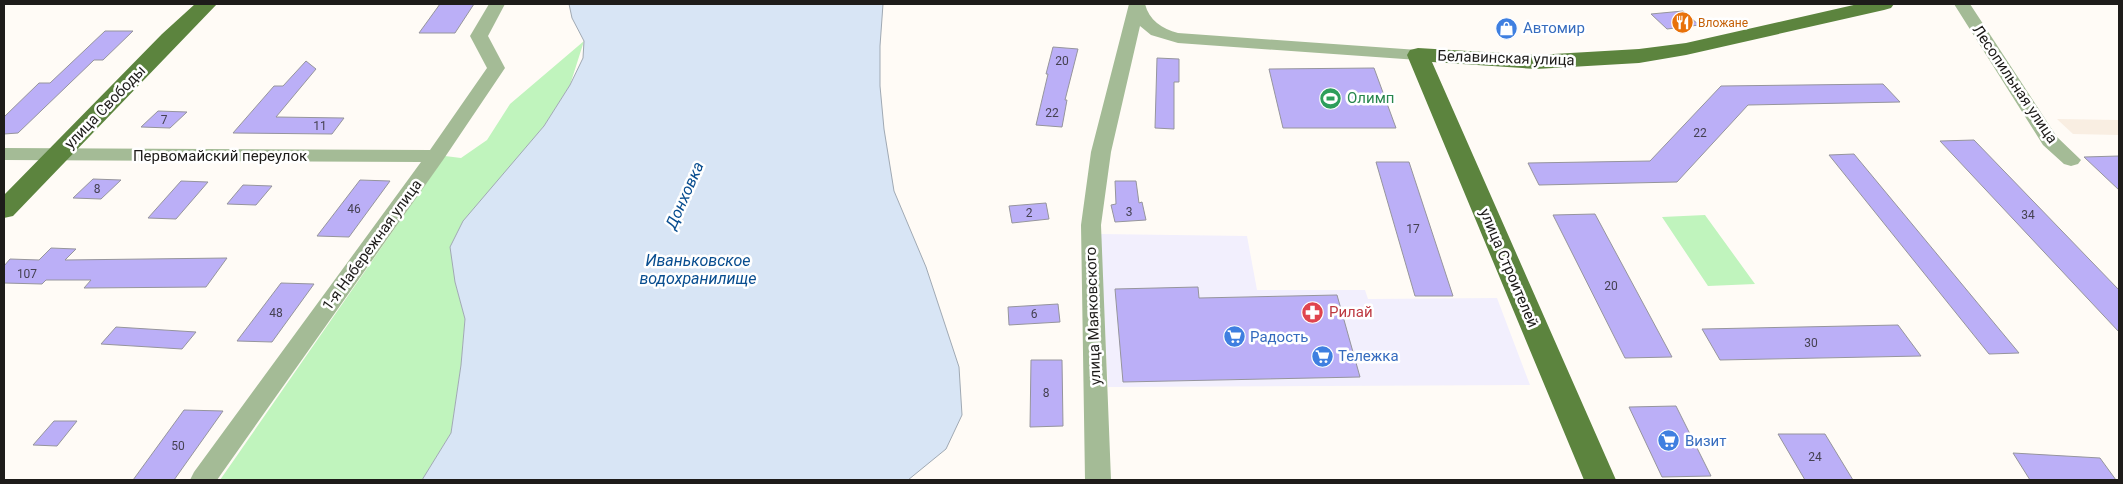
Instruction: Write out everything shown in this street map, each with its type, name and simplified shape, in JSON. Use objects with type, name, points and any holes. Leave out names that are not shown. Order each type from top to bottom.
[{"type":"main road","name":"улица Свободы","points":[[4,210],[170,38],[207,4]]},
{"type":"main road","name":"Белавинская улица","points":[[1418,55],[1536,62],[1639,56],[1686,49],[1884,4]]},
{"type":"main road","name":"улица Строителей","points":[[1418,55],[1600,480]]},
{"type":"street","name":"1-я Набережная улица","points":[[203,480],[436,156],[496,68],[479,36],[497,4]]},
{"type":"street","name":"Лесопильная улица","points":[[1962,4],[2050,141],[2071,160]]},
{"type":"street","name":"Белавинская улица","points":[[1137,5],[1142,18],[1151,28],[1178,38],[1418,55]]},
{"type":"street","name":"улица Маяковского","points":[[1098,480],[1091,225],[1101,152],[1137,5]]},
{"type":"street","name":"Первомайский переулок","points":[[4,154],[436,156]]},
{"type":"shaded area","points":[[2057,119],[2119,120],[2119,135],[2073,134]]},
{"type":"shaded area","points":[[1100,234],[1247,236],[1257,290],[1365,290],[1368,299],[1497,298],[1530,385],[1108,387]]},
{"type":"green space","points":[[584,41],[570,85],[544,126],[514,163],[455,282],[465,319],[461,365],[451,433],[422,480],[220,480],[445,156],[461,158],[487,140],[510,104]]},
{"type":"green space","points":[[1705,215],[1755,284],[1708,286],[1662,217]]},
{"type":"water","name":"Иваньковское водохранилище","points":[[569,4],[883,4],[880,86],[884,129],[894,191],[926,267],[959,367],[962,415],[946,449],[908,480],[422,480],[451,433],[461,365],[465,319],[455,282],[450,247],[463,221],[544,126],[570,85],[583,58],[584,41],[572,18]]},
{"type":"building","points":[[440,4],[474,4],[455,33],[419,33]]},
{"type":"building","points":[[1683,11],[1699,25],[1667,29],[1651,14]]},
{"type":"building","points":[[105,31],[133,31],[103,60],[94,60],[18,133],[4,134],[4,117],[39,83],[50,83]]},
{"type":"building","points":[[1053,47],[1078,49],[1065,100],[1067,100],[1062,127],[1036,125]]},
{"type":"building","points":[[1157,58],[1179,59],[1179,82],[1174,82],[1174,129],[1155,128]]},
{"type":"building","points":[[306,61],[316,69],[276,117],[344,118],[332,134],[233,133],[274,86],[283,86]]},
{"type":"building","name":"Олимп","points":[[1374,68],[1396,128],[1283,128],[1269,69]]},
{"type":"building","points":[[1883,84],[1900,102],[1748,105],[1677,182],[1539,185],[1528,163],[1650,161],[1721,86]]},
{"type":"building","points":[[158,111],[187,112],[170,128],[141,127]]},
{"type":"building","points":[[1974,140],[2119,290],[2119,332],[1940,141]]},
{"type":"building","points":[[1854,154],[2019,353],[1989,354],[1829,155]]},
{"type":"building","points":[[2119,156],[2119,190],[2084,157]]},
{"type":"building","points":[[1376,162],[1409,162],[1453,296],[1415,296]]},
{"type":"building","points":[[93,179],[121,180],[101,199],[73,198]]},
{"type":"building","points":[[360,180],[390,181],[349,237],[317,236]]},
{"type":"building","points":[[181,181],[208,182],[176,219],[148,218]]},
{"type":"building","points":[[1115,181],[1136,181],[1139,203],[1142,202],[1146,220],[1115,222],[1111,205],[1116,204]]},
{"type":"building","points":[[243,185],[272,186],[256,205],[227,204]]},
{"type":"building","points":[[1046,203],[1049,219],[1012,223],[1009,206]]},
{"type":"building","points":[[1595,214],[1672,357],[1625,358],[1553,215]]},
{"type":"building","points":[[51,248],[76,249],[65,260],[227,258],[206,287],[84,288],[91,280],[46,280],[42,284],[4,283],[4,266],[10,259],[39,260]]},
{"type":"building","points":[[281,283],[314,284],[272,342],[237,341]]},
{"type":"building","name":"Радость","points":[[1198,287],[1199,298],[1337,295],[1360,377],[1123,382],[1115,289]]},
{"type":"building","points":[[1058,304],[1060,322],[1009,325],[1008,307]]},
{"type":"building","points":[[1898,325],[1921,356],[1720,360],[1702,329]]},
{"type":"building","points":[[116,327],[196,332],[182,349],[101,344]]},
{"type":"building","points":[[1031,360],[1062,360],[1063,426],[1030,427]]},
{"type":"building","name":"Визит","points":[[1676,406],[1711,476],[1662,477],[1629,407]]},
{"type":"building","points":[[184,410],[223,411],[174,480],[133,480]]},
{"type":"building","points":[[54,421],[77,421],[57,446],[33,445]]},
{"type":"building","points":[[1778,434],[1825,434],[1853,480],[1805,480]]},
{"type":"building","points":[[2013,453],[2100,458],[2116,480],[2030,480]]},
{"type":"place","name":"Вложане","points":[[1682,23]]},
{"type":"place","name":"Автомир","points":[[1507,28]]},
{"type":"place","name":"Олимп","points":[[1331,98]]},
{"type":"place","name":"Рилай","points":[[1313,312]]},
{"type":"place","name":"Радость","points":[[1234,337]]},
{"type":"place","name":"Тележка","points":[[1322,356]]},
{"type":"place","name":"Визит","points":[[1669,441]]},
{"type":"water label","name":"Донховка","points":[[684,195]]}]
